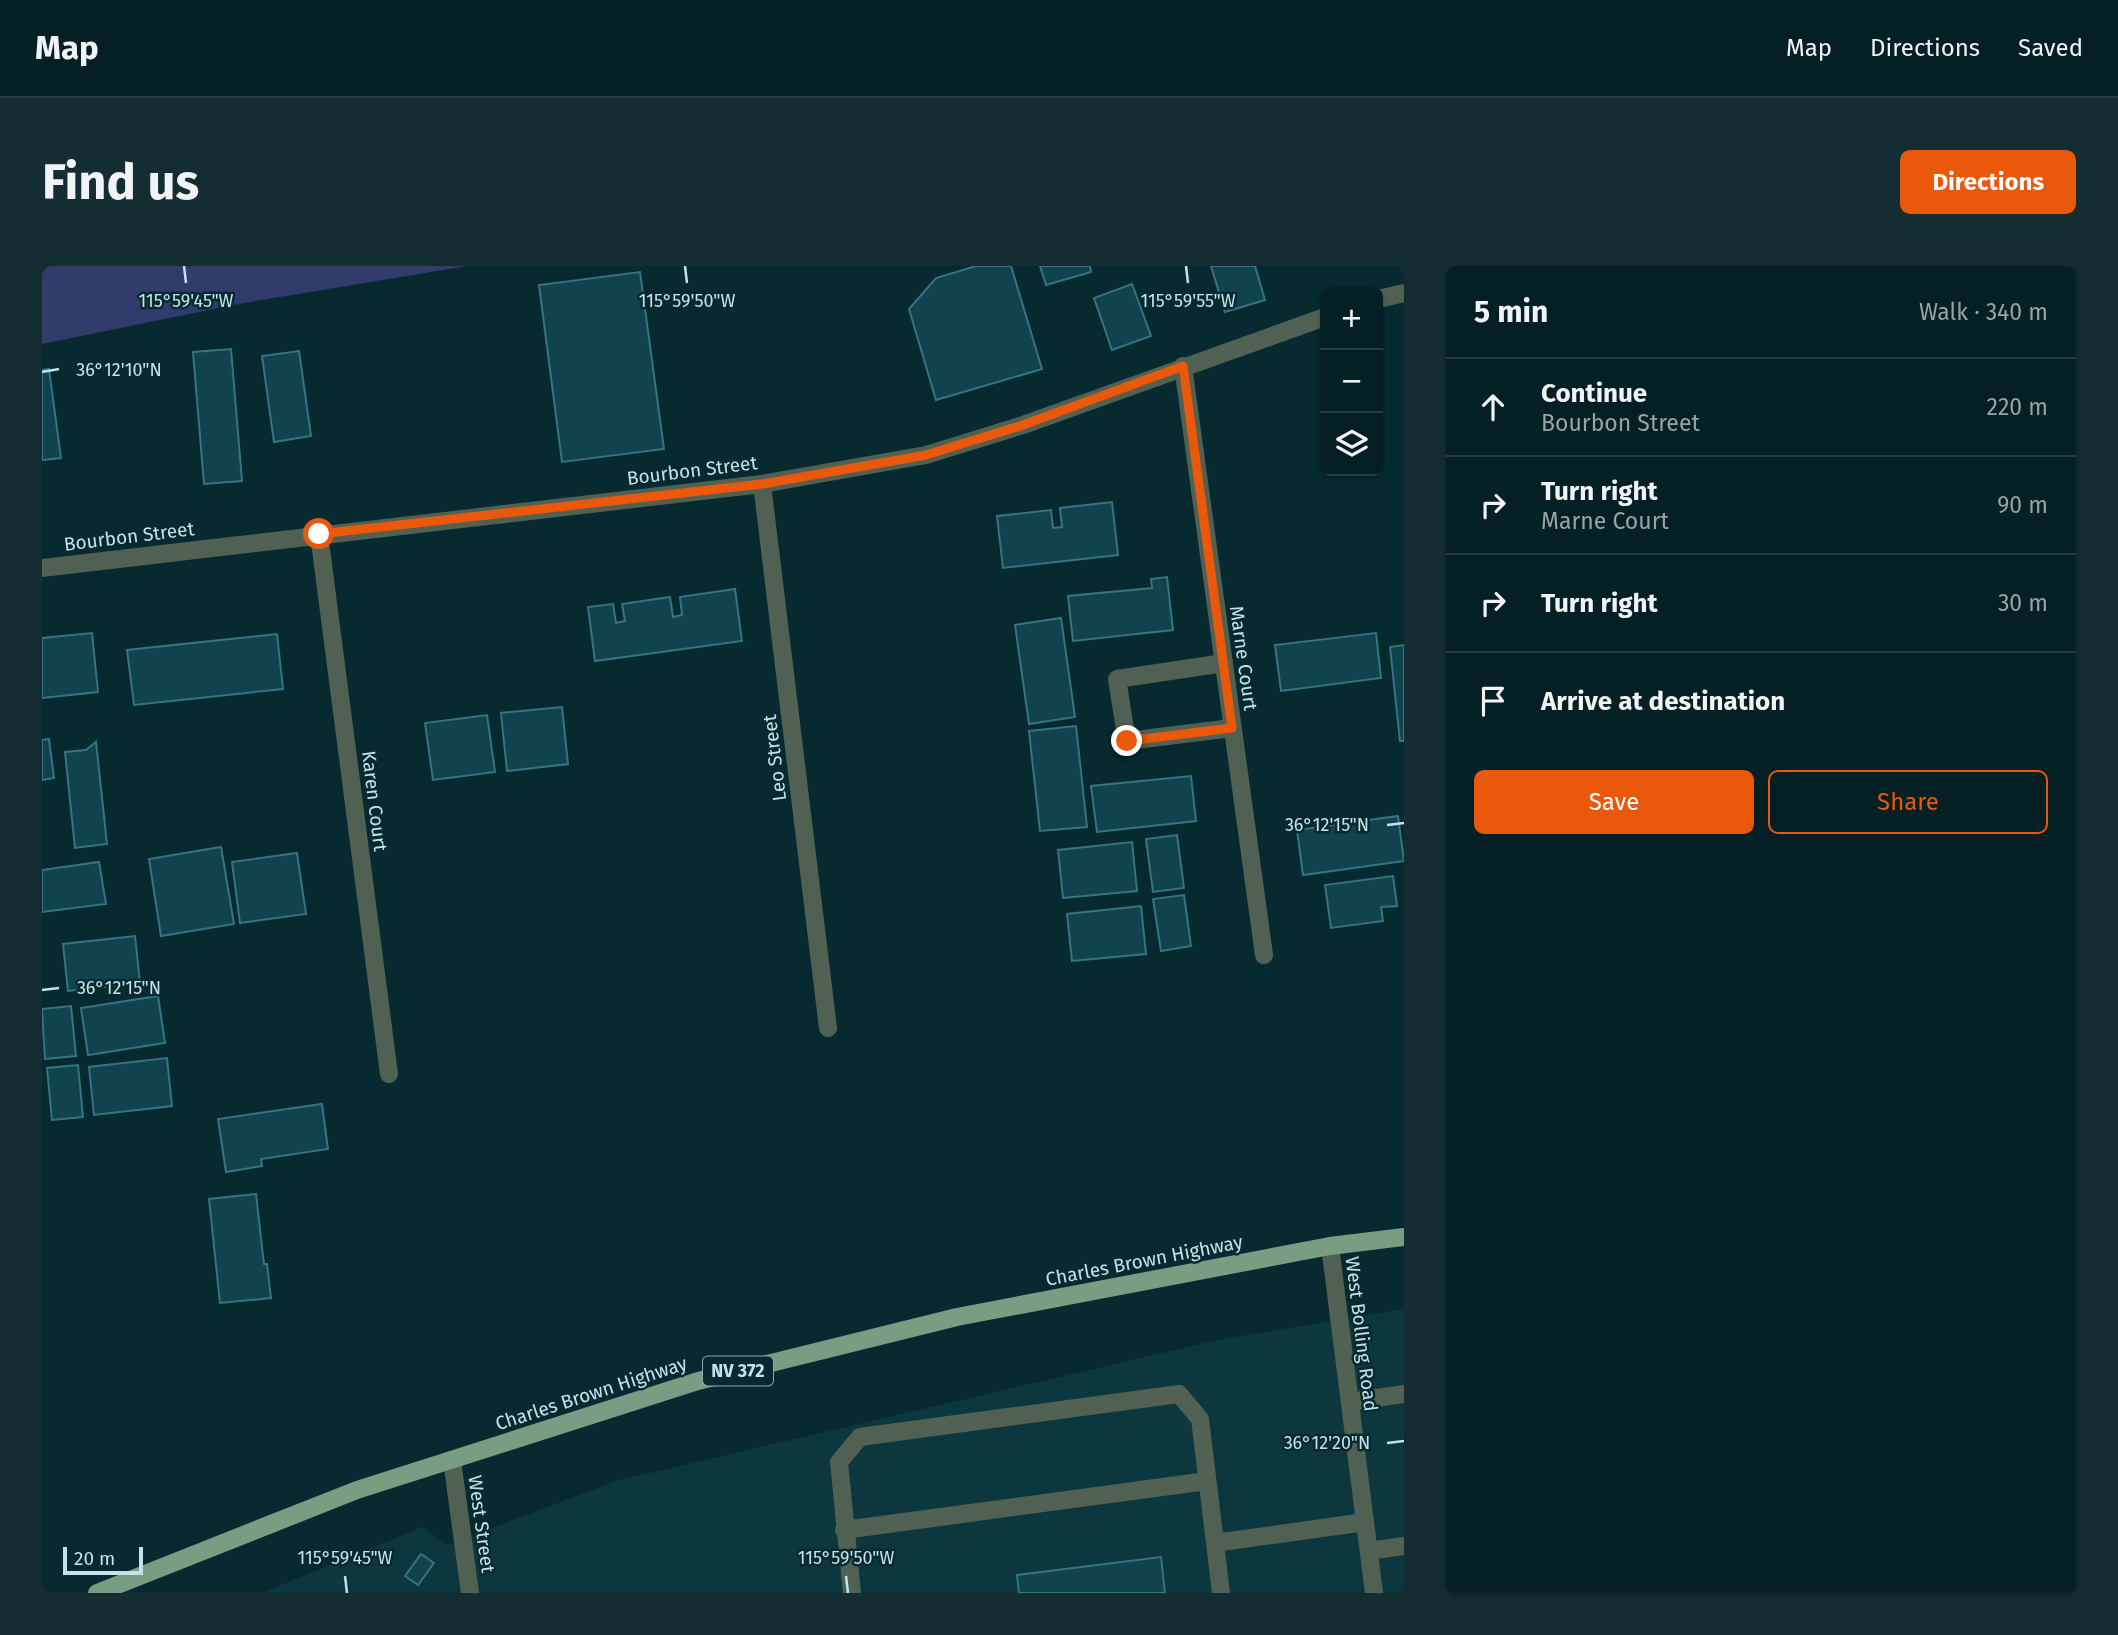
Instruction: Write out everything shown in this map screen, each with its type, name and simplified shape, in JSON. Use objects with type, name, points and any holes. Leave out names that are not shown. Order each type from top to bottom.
[{"type":"main road","name":"Charles Brown Highway","points":[[97,1593],[357,1490],[698,1381],[933,1323],[1330,1246],[1404,1237]]},
{"type":"street","points":[[1383,298],[1404,293]]},
{"type":"street","name":"Bourbon Street","points":[[42,568],[762,484],[926,455],[1023,425],[1320,319]]},
{"type":"street","name":"Marne Court","points":[[1183,366],[1264,955]]},
{"type":"street","name":"Leo Street","points":[[762,484],[828,1028]]},
{"type":"street","name":"Karen Court","points":[[319,534],[388,1074]]},
{"type":"street","points":[[1224,663],[1117,679],[1127,741],[1232,728]]},
{"type":"street","name":"West Bolling Road","points":[[1330,1246],[1374,1593]]},
{"type":"street","points":[[852,1593],[839,1462],[860,1437],[1179,1394],[1200,1419],[1221,1593]]},
{"type":"street","points":[[1350,1402],[1404,1394]]},
{"type":"street","name":"West Street","points":[[452,1460],[470,1593]]},
{"type":"street","points":[[844,1530],[1207,1481]]},
{"type":"street","points":[[1215,1543],[1365,1522]]},
{"type":"street","points":[[1369,1550],[1404,1546]]},
{"type":"shaded area","points":[[42,266],[467,266],[238,304],[42,344]]},
{"type":"shaded area","points":[[1404,1309],[1404,1593],[262,1593],[423,1527],[447,1545],[616,1481],[1222,1339]]},
{"type":"building","points":[[976,266],[1011,266],[1042,369],[936,400],[909,309],[936,278]]},
{"type":"building","points":[[1040,266],[1090,266],[1091,272],[1046,285]]},
{"type":"building","points":[[1211,266],[1255,266],[1265,300],[1225,312]]},
{"type":"building","points":[[640,272],[664,449],[562,462],[539,285]]},
{"type":"building","points":[[1132,284],[1151,336],[1112,350],[1094,298]]},
{"type":"building","points":[[231,349],[242,481],[204,484],[193,352]]},
{"type":"building","points":[[299,351],[311,436],[274,442],[262,356]]},
{"type":"building","points":[[49,369],[61,458],[42,460],[42,370]]},
{"type":"building","points":[[1112,502],[1118,555],[1003,568],[997,516],[1051,510],[1053,528],[1062,527],[1060,508]]},
{"type":"building","points":[[1167,577],[1173,630],[1073,641],[1068,596],[1152,588],[1151,579]]},
{"type":"building","points":[[735,589],[742,641],[595,661],[588,607],[613,604],[616,623],[625,621],[622,604],[670,597],[673,617],[682,615],[680,597]]},
{"type":"building","points":[[1061,618],[1075,717],[1029,724],[1015,625]]},
{"type":"building","points":[[92,633],[98,692],[42,698],[42,638]]},
{"type":"building","points":[[1376,633],[1381,678],[1281,691],[1275,645]]},
{"type":"building","points":[[277,634],[283,689],[134,705],[127,650]]},
{"type":"building","points":[[1404,645],[1404,741],[1400,741],[1390,647]]},
{"type":"building","points":[[562,707],[568,764],[507,771],[501,713]]},
{"type":"building","points":[[487,715],[495,772],[433,780],[425,723]]},
{"type":"building","points":[[1076,726],[1087,827],[1040,831],[1029,731]]},
{"type":"building","points":[[49,739],[54,778],[42,780],[42,740]]},
{"type":"building","points":[[96,742],[107,844],[75,848],[65,752],[86,750]]},
{"type":"building","points":[[1191,776],[1196,821],[1097,832],[1091,786]]},
{"type":"building","points":[[1398,816],[1404,861],[1303,875],[1297,830]]},
{"type":"building","points":[[1177,835],[1184,888],[1153,892],[1146,839]]},
{"type":"building","points":[[1132,842],[1137,891],[1063,898],[1058,850]]},
{"type":"building","points":[[221,847],[234,924],[161,936],[149,859]]},
{"type":"building","points":[[297,853],[306,914],[240,923],[232,862]]},
{"type":"building","points":[[99,862],[106,904],[42,912],[42,870]]},
{"type":"building","points":[[1393,876],[1397,906],[1381,907],[1383,921],[1331,928],[1325,885]]},
{"type":"building","points":[[1184,895],[1191,946],[1161,951],[1153,899]]},
{"type":"building","points":[[1141,906],[1146,954],[1072,961],[1067,914]]},
{"type":"building","points":[[135,936],[140,983],[68,991],[63,944]]},
{"type":"building","points":[[158,996],[165,1043],[88,1055],[81,1008]]},
{"type":"building","points":[[71,1006],[76,1056],[45,1059],[42,1009]]},
{"type":"building","points":[[167,1058],[172,1106],[94,1115],[89,1067]]},
{"type":"building","points":[[78,1065],[83,1117],[52,1120],[47,1068]]},
{"type":"building","points":[[322,1104],[328,1149],[261,1159],[262,1166],[226,1172],[218,1119]]},
{"type":"building","points":[[256,1194],[271,1298],[220,1303],[209,1199]]},
{"type":"building","points":[[421,1554],[434,1563],[418,1585],[405,1576]]},
{"type":"building","points":[[1161,1557],[1165,1593],[1019,1593],[1017,1575]]},
{"type":"route","points":[[319,534],[762,484],[926,455],[1023,425],[1183,366],[1232,728],[1127,741]]}]
